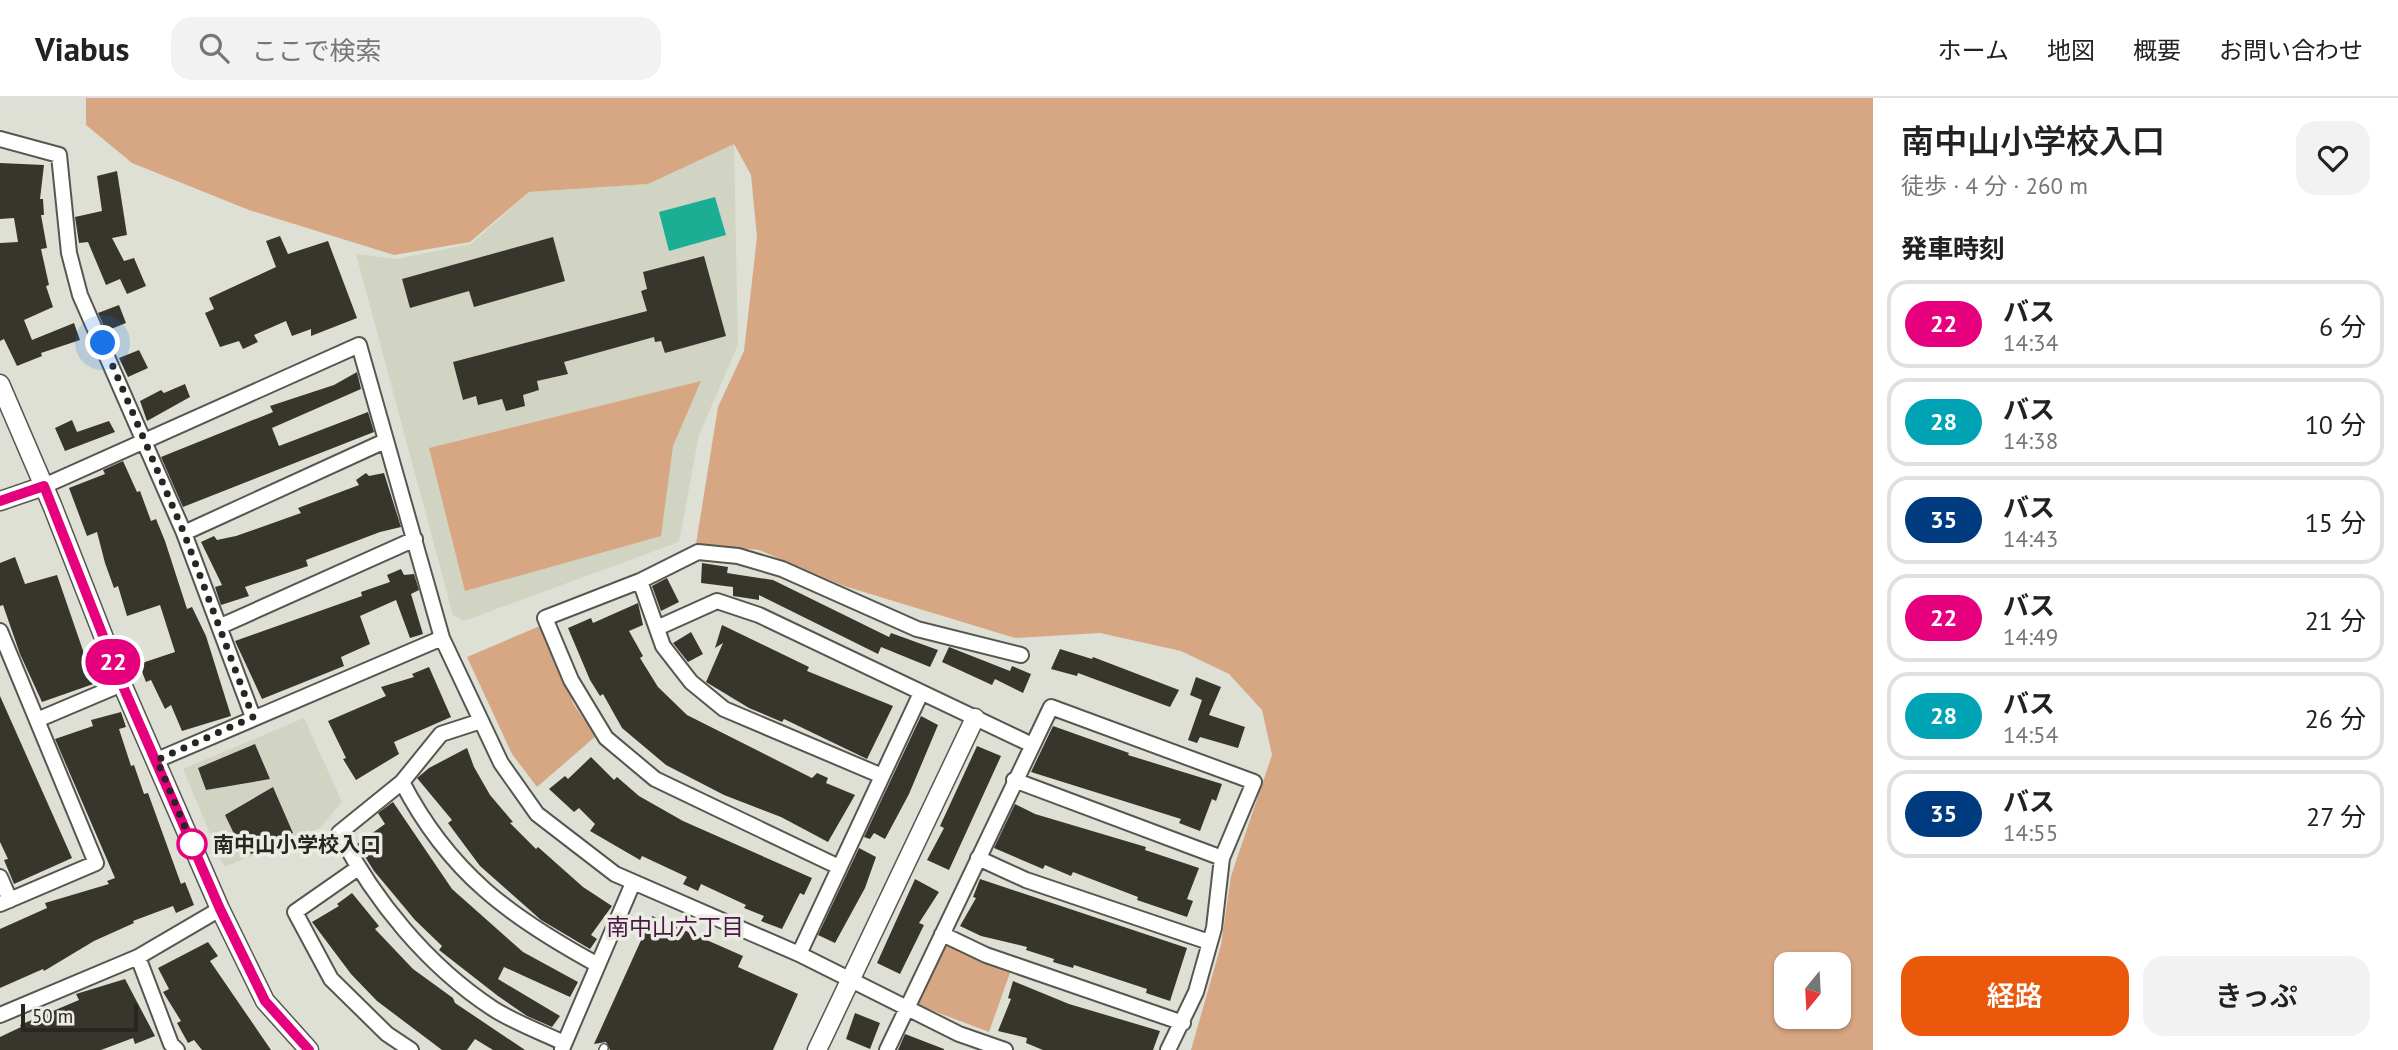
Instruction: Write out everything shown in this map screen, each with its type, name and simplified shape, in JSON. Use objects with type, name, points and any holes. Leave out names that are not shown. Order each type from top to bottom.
[{"type":"street","points":[[0,139],[59,155],[69,253],[80,295],[184,533],[253,717]]},
{"type":"street","points":[[0,501],[44,486],[359,345],[384,441],[442,638],[501,763],[537,814],[615,874],[799,954],[849,982],[958,1034],[1004,1050]]},
{"type":"street","points":[[0,384],[44,486],[122,684],[220,909],[265,1001],[309,1050]]},
{"type":"street","points":[[184,533],[384,441]]},
{"type":"street","points":[[221,626],[415,539]]},
{"type":"street","points":[[839,867],[655,779],[606,737],[571,680],[545,618],[640,581],[698,552],[738,556],[782,569],[917,629],[1021,655]]},
{"type":"street","points":[[640,581],[663,646],[691,682],[724,709],[882,776]]},
{"type":"street","points":[[657,628],[717,601],[759,615],[1030,744]]},
{"type":"street","points":[[0,631],[96,863],[5,902],[0,877]]},
{"type":"street","points":[[157,760],[442,638]]},
{"type":"street","points":[[37,720],[122,684]]},
{"type":"street","points":[[799,954],[920,693]]},
{"type":"street","points":[[887,1050],[1030,744],[1051,707],[1255,782],[1222,858],[1214,928],[1196,992],[1168,1050]]},
{"type":"street","points":[[817,1050],[975,718]]},
{"type":"street","points":[[481,720],[441,734],[402,782],[340,832],[358,868],[390,913],[439,965],[492,1009],[563,1046],[633,883]]},
{"type":"street","points":[[1014,780],[1222,858]]},
{"type":"street","points":[[402,782],[422,820],[455,861],[495,901],[544,936],[598,965]]},
{"type":"street","points":[[978,858],[1026,880],[1209,942]]},
{"type":"street","points":[[358,868],[295,912],[331,979],[387,1034],[411,1050]]},
{"type":"street","points":[[0,1015],[138,957],[220,909]]},
{"type":"street","points":[[942,934],[986,955],[1183,1023]]},
{"type":"street","points":[[138,957],[170,1048]]},
{"type":"shaded area","points":[[86,98],[1873,98],[1873,1050],[1191,1050],[1221,945],[1231,876],[1272,755],[1262,710],[1229,674],[1181,651],[1100,633],[1015,638],[844,586],[759,550],[696,544],[718,407],[744,351],[757,237],[751,175],[734,144],[648,184],[529,192],[470,242],[394,255],[249,210],[132,163],[86,125]]},
{"type":"shaded area","points":[[734,143],[738,345],[699,435],[679,542],[464,621],[453,615],[356,254],[396,259],[471,244],[529,192],[648,184]]},
{"type":"shaded area","points":[[715,197],[726,235],[669,251],[659,212]]},
{"type":"shaded area","points":[[701,381],[673,446],[661,536],[465,591],[429,448]]},
{"type":"shaded area","points":[[540,626],[574,705],[596,736],[537,787],[512,754],[467,657]]},
{"type":"shaded area","points":[[304,718],[342,802],[320,828],[224,867],[183,769]]},
{"type":"shaded area","points":[[945,945],[1011,970],[989,1032],[918,1005],[915,999]]},
{"type":"building","points":[[0,163],[44,165],[40,199],[43,199],[44,215],[41,215],[47,248],[41,249],[49,285],[46,286],[53,307],[24,320],[32,340],[74,323],[80,340],[41,353],[42,356],[17,366],[4,339],[0,341],[0,243],[18,242],[14,218],[0,219]]},
{"type":"building","points":[[117,171],[127,235],[112,238],[124,261],[134,258],[146,286],[127,294],[120,279],[106,285],[88,242],[79,243],[75,217],[102,211],[97,176]]},
{"type":"building","points":[[280,236],[288,254],[328,241],[357,318],[311,336],[311,329],[292,336],[286,321],[254,335],[258,342],[243,349],[239,341],[220,347],[205,313],[214,309],[209,298],[276,267],[266,241]]},
{"type":"building","points":[[553,237],[565,281],[474,307],[469,291],[410,308],[402,279]]},
{"type":"building","points":[[704,256],[726,336],[665,353],[661,341],[655,342],[654,337],[564,362],[568,374],[537,381],[539,390],[523,395],[525,406],[506,411],[502,399],[478,405],[476,396],[463,400],[453,362],[647,311],[641,291],[647,289],[643,272]]},
{"type":"building","points":[[119,305],[126,323],[106,331],[98,313]]},
{"type":"building","points":[[139,350],[148,368],[128,377],[119,358]]},
{"type":"building","points":[[357,372],[361,389],[272,428],[279,446],[368,412],[374,432],[183,507],[161,457],[273,412],[270,406],[334,385]]},
{"type":"building","points":[[185,384],[190,397],[147,421],[140,401],[161,390],[164,393]]},
{"type":"building","points":[[72,420],[77,432],[109,421],[115,432],[65,451],[55,428]]},
{"type":"building","points":[[123,461],[137,492],[140,491],[151,521],[156,519],[187,609],[192,607],[206,636],[231,716],[182,731],[171,705],[165,709],[151,680],[146,682],[139,664],[175,652],[160,605],[127,616],[118,586],[114,588],[105,563],[97,532],[87,536],[69,488],[105,474],[103,470]]},
{"type":"building","points":[[366,473],[369,476],[384,473],[401,527],[380,532],[306,560],[308,566],[245,587],[249,596],[221,605],[215,587],[222,585],[201,542],[214,536],[217,540],[236,536],[301,513],[298,508],[359,485],[356,480]]},
{"type":"building","points":[[15,557],[25,584],[57,575],[89,668],[96,665],[102,681],[42,702],[20,654],[3,605],[0,606],[0,563]]},
{"type":"building","points":[[702,563],[728,567],[727,573],[773,580],[889,637],[891,633],[938,650],[930,667],[881,647],[878,654],[759,595],[759,600],[733,596],[733,587],[701,583]]},
{"type":"building","points":[[401,569],[404,575],[414,574],[419,590],[411,594],[423,634],[410,638],[396,600],[360,616],[370,644],[341,657],[344,666],[262,699],[235,641],[362,596],[361,592],[390,582],[387,575]]},
{"type":"building","points":[[667,578],[679,602],[661,611],[652,586]]},
{"type":"building","points":[[638,603],[643,625],[629,631],[643,656],[640,658],[658,687],[687,715],[812,778],[817,773],[828,778],[826,783],[855,795],[828,842],[781,817],[724,795],[666,765],[622,728],[603,694],[600,696],[590,680],[568,628],[591,618],[593,623]]},
{"type":"building","points":[[722,625],[809,667],[807,671],[893,706],[867,759],[784,719],[782,722],[749,708],[706,682],[723,643],[715,648]]},
{"type":"building","points":[[691,632],[703,654],[688,662],[673,643]]},
{"type":"building","points":[[949,647],[1010,671],[1012,666],[1031,674],[1023,693],[995,679],[992,685],[942,662]]},
{"type":"building","points":[[1060,649],[1092,659],[1093,657],[1179,690],[1170,707],[1078,673],[1077,676],[1051,669]]},
{"type":"building","points":[[429,667],[451,717],[394,742],[399,754],[356,780],[343,759],[346,758],[328,721],[386,696],[381,687],[414,677],[412,674]]},
{"type":"building","points":[[1196,677],[1221,687],[1209,715],[1245,727],[1238,748],[1200,737],[1197,743],[1188,740],[1202,700],[1190,695]]},
{"type":"building","points":[[0,696],[72,858],[14,884],[4,860],[8,859],[0,842]]},
{"type":"building","points":[[121,712],[126,727],[119,729],[131,766],[134,765],[144,794],[148,793],[181,884],[185,882],[194,905],[176,913],[173,906],[133,921],[134,923],[94,941],[44,971],[43,969],[0,988],[0,929],[47,908],[45,903],[109,884],[107,881],[115,878],[55,739],[93,726],[91,720]]},
{"type":"building","points":[[921,716],[938,725],[909,794],[885,839],[874,833],[870,839],[864,837]]},
{"type":"building","points":[[1053,726],[1129,753],[1128,755],[1222,784],[1216,801],[1212,799],[1200,831],[1179,823],[1181,819],[1031,772]]},
{"type":"building","points":[[255,744],[270,779],[206,790],[198,768]]},
{"type":"building","points":[[977,746],[1001,756],[949,870],[927,860],[944,828],[940,826]]},
{"type":"building","points":[[467,748],[490,795],[513,822],[510,823],[536,849],[538,847],[583,887],[612,906],[591,935],[597,939],[590,949],[541,920],[480,866],[448,823],[452,820],[417,778],[429,768]]},
{"type":"building","points":[[591,757],[614,780],[617,777],[639,796],[683,821],[812,878],[804,895],[800,893],[782,929],[761,921],[764,916],[744,908],[746,905],[701,884],[698,891],[683,884],[687,877],[642,856],[640,860],[590,831],[595,824],[579,808],[574,812],[549,789],[565,776],[568,779]]},
{"type":"building","points":[[273,787],[293,833],[266,843],[267,849],[251,854],[244,837],[236,838],[225,815]]},
{"type":"building","points":[[393,802],[452,889],[523,952],[578,982],[570,997],[504,967],[498,979],[560,1016],[552,1027],[527,1016],[439,950],[442,946],[415,920],[374,871],[357,844],[385,824],[378,813]]},
{"type":"building","points":[[1015,804],[1035,814],[1146,847],[1145,850],[1199,868],[1187,899],[1193,901],[1187,917],[1137,900],[1138,897],[1073,872],[1071,876],[1045,865],[1043,869],[994,848]]},
{"type":"building","points":[[859,848],[876,857],[865,888],[835,943],[818,935]]},
{"type":"building","points":[[915,879],[939,892],[919,923],[924,925],[900,974],[877,963]]},
{"type":"building","points":[[980,879],[1187,948],[1170,1001],[1146,993],[1147,989],[1074,965],[1073,968],[1053,962],[1054,959],[1026,950],[1027,947],[981,936],[960,926],[976,898],[973,897]]},
{"type":"building","points":[[352,893],[379,926],[375,929],[413,969],[453,998],[455,1003],[525,1050],[493,1050],[475,1039],[467,1050],[442,1050],[377,1001],[351,974],[312,922],[339,906],[337,904]]},
{"type":"building","points":[[652,916],[743,956],[738,967],[798,994],[773,1050],[610,1050],[606,1042],[594,1044]]},
{"type":"building","points":[[208,942],[218,956],[210,961],[271,1050],[202,1050],[194,1040],[188,1043],[177,1023],[181,1021],[163,992],[169,989],[158,968]]},
{"type":"building","points":[[125,979],[155,1036],[135,1044],[133,1038],[101,1050],[0,1050],[0,1037],[21,1027],[20,1025],[79,1000],[76,994]]},
{"type":"building","points":[[1013,981],[1069,1004],[1160,1031],[1153,1050],[1043,1050],[1026,1043],[1027,1038],[998,1031],[1011,999],[1008,998]]},
{"type":"building","points":[[855,1013],[880,1023],[870,1049],[846,1039]]},
{"type":"building","points":[[905,1034],[944,1049],[944,1050],[898,1050]]},
{"type":"bus line","name":"22","points":[[0,501],[44,486],[122,684],[220,909],[265,1001],[309,1050]]},
{"type":"place","name":"南中山小学校入口","points":[[192,844]]},
{"type":"district","name":"南中山六丁目","points":[[675,926]]},
{"type":"route","points":[[103,343],[184,533],[253,717],[157,760],[168,792],[192,844]]}]
